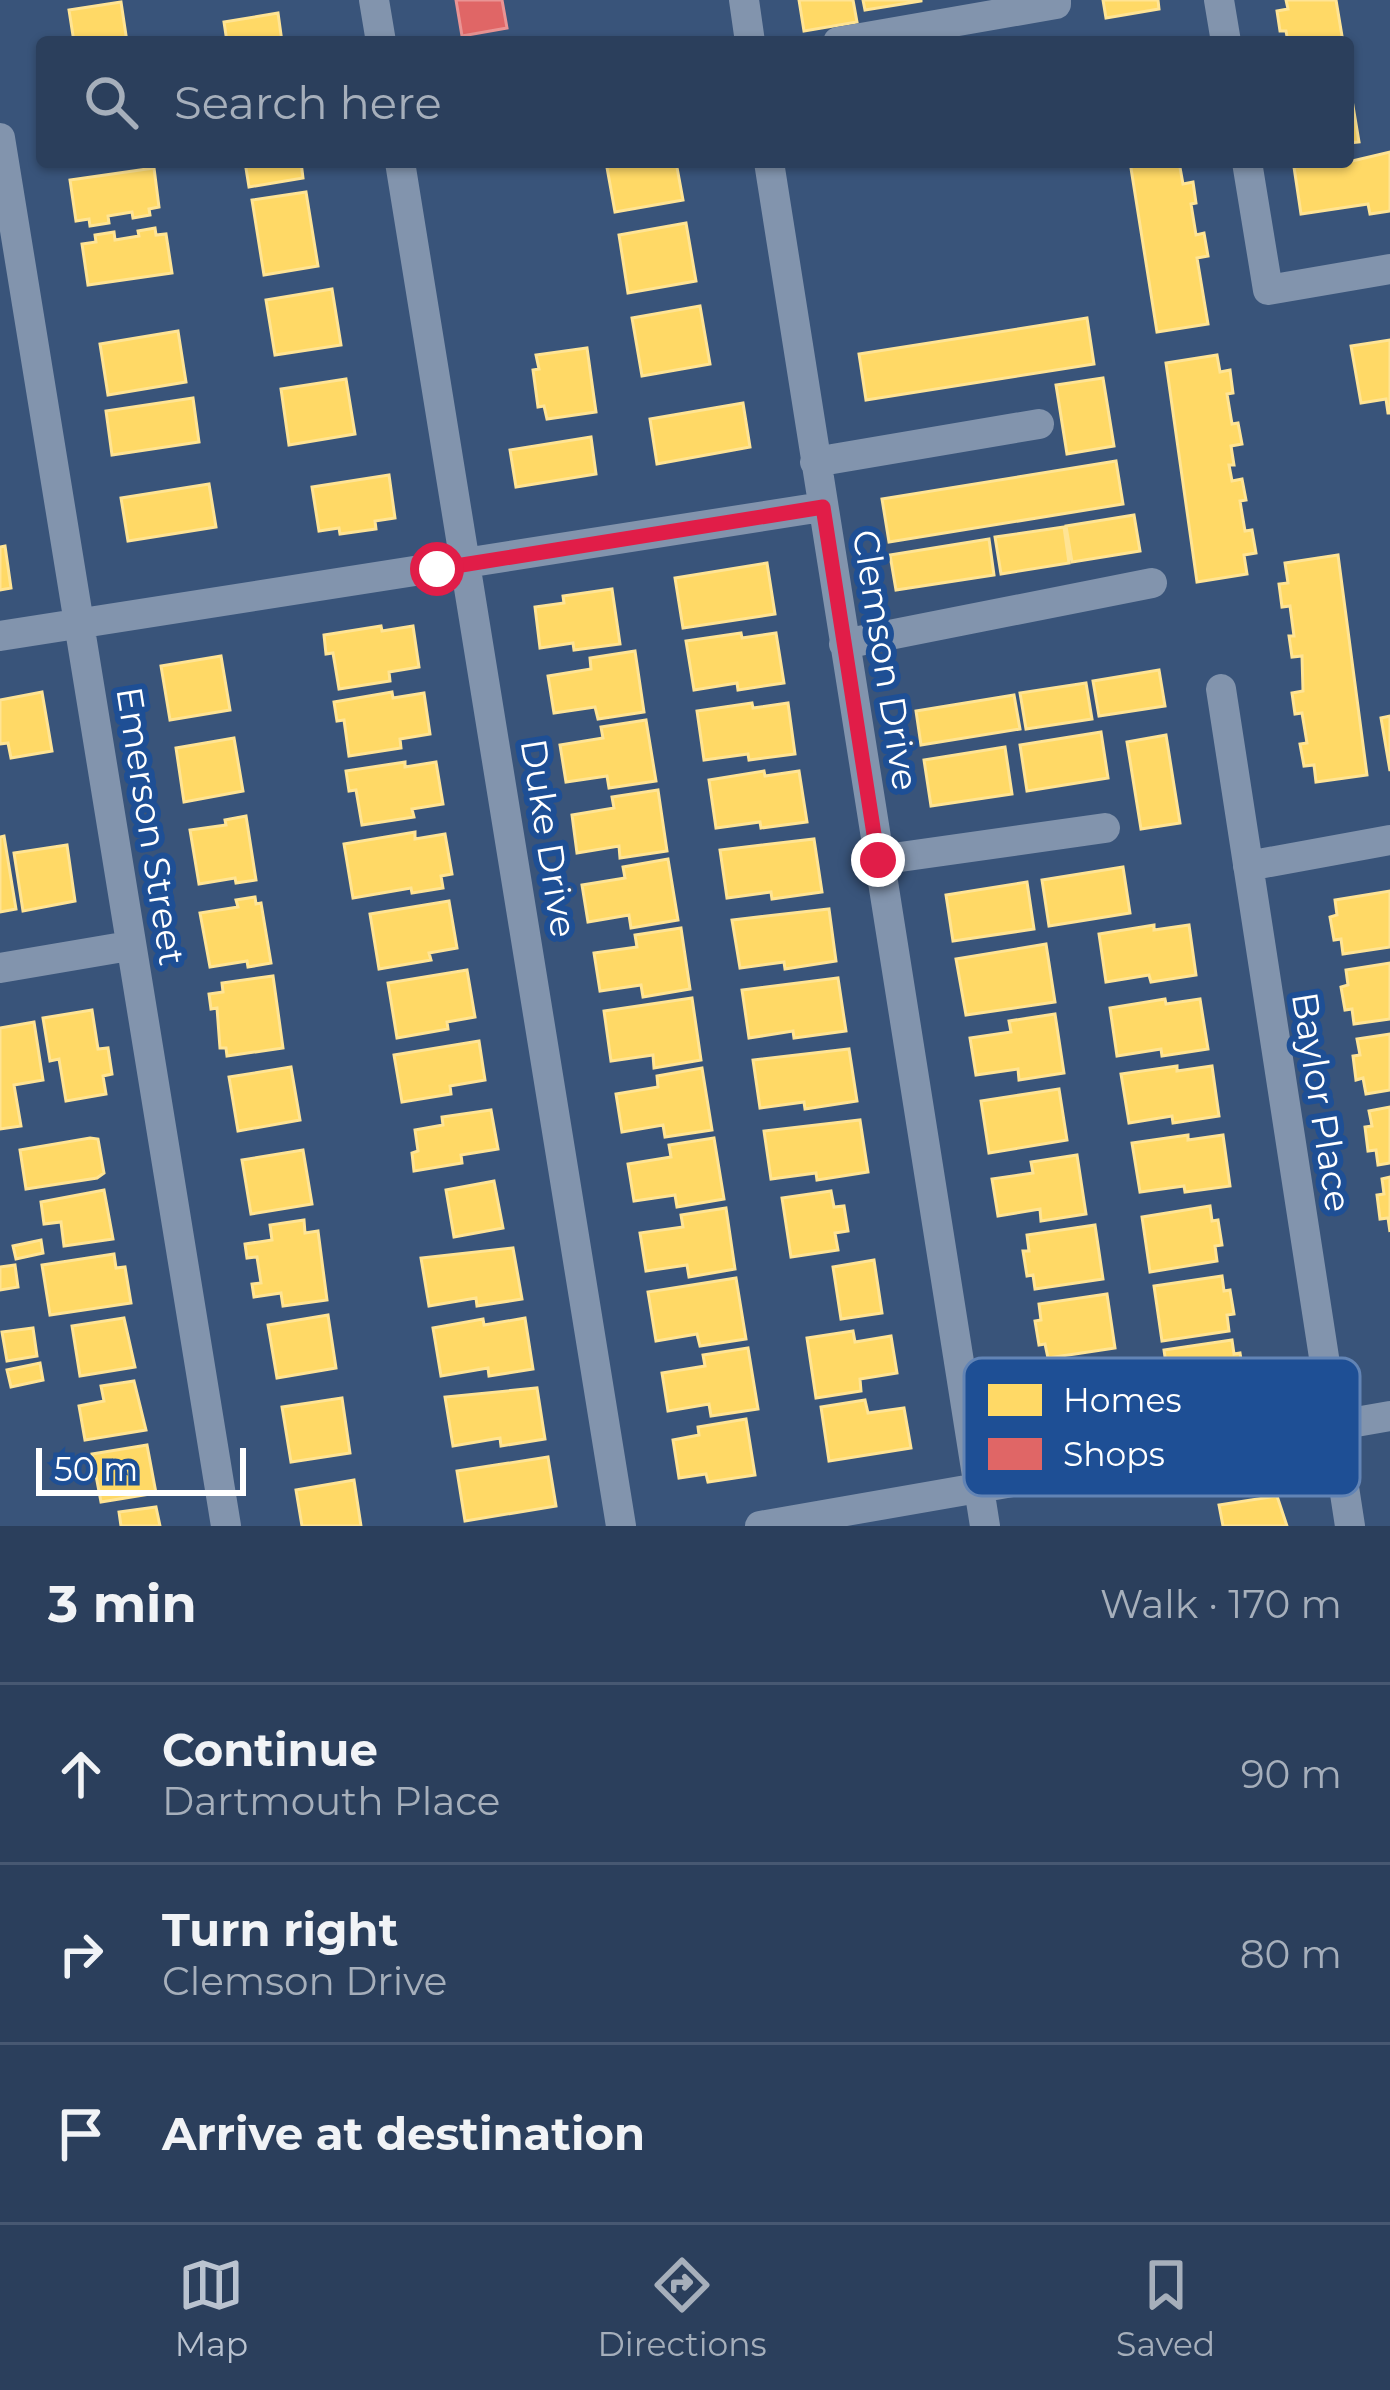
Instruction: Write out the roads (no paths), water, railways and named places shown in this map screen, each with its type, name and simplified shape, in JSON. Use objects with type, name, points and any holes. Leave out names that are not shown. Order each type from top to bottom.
[{"type":"street","points":[[374,0],[380,36]]},
{"type":"street","points":[[744,0],[749,36]]},
{"type":"street","points":[[872,36],[1056,4],[1056,0]]},
{"type":"street","points":[[1219,0],[1225,36]]},
{"type":"street","name":"Emerson Street","points":[[0,138],[226,1526]]},
{"type":"street","name":"Duke Drive","points":[[401,168],[621,1526]]},
{"type":"street","name":"Clemson Drive","points":[[770,168],[964,1396]]},
{"type":"street","points":[[1247,168],[1268,290],[1390,268]]},
{"type":"street","points":[[815,462],[1039,424]]},
{"type":"street","points":[[0,636],[823,507]]},
{"type":"street","points":[[844,644],[1152,583]]},
{"type":"street","name":"Baylor Place","points":[[1221,689],[1324,1358]]},
{"type":"street","points":[[878,860],[1105,828]]},
{"type":"street","points":[[1248,866],[1390,841]]},
{"type":"street","points":[[0,968],[130,946]]},
{"type":"street","points":[[1360,1421],[1390,1416]]},
{"type":"street","points":[[760,1526],[964,1492]]},
{"type":"street","name":"Clemson Drive","points":[[980,1496],[985,1526]]},
{"type":"street","name":"Baylor Place","points":[[1345,1496],[1350,1526]]}]
